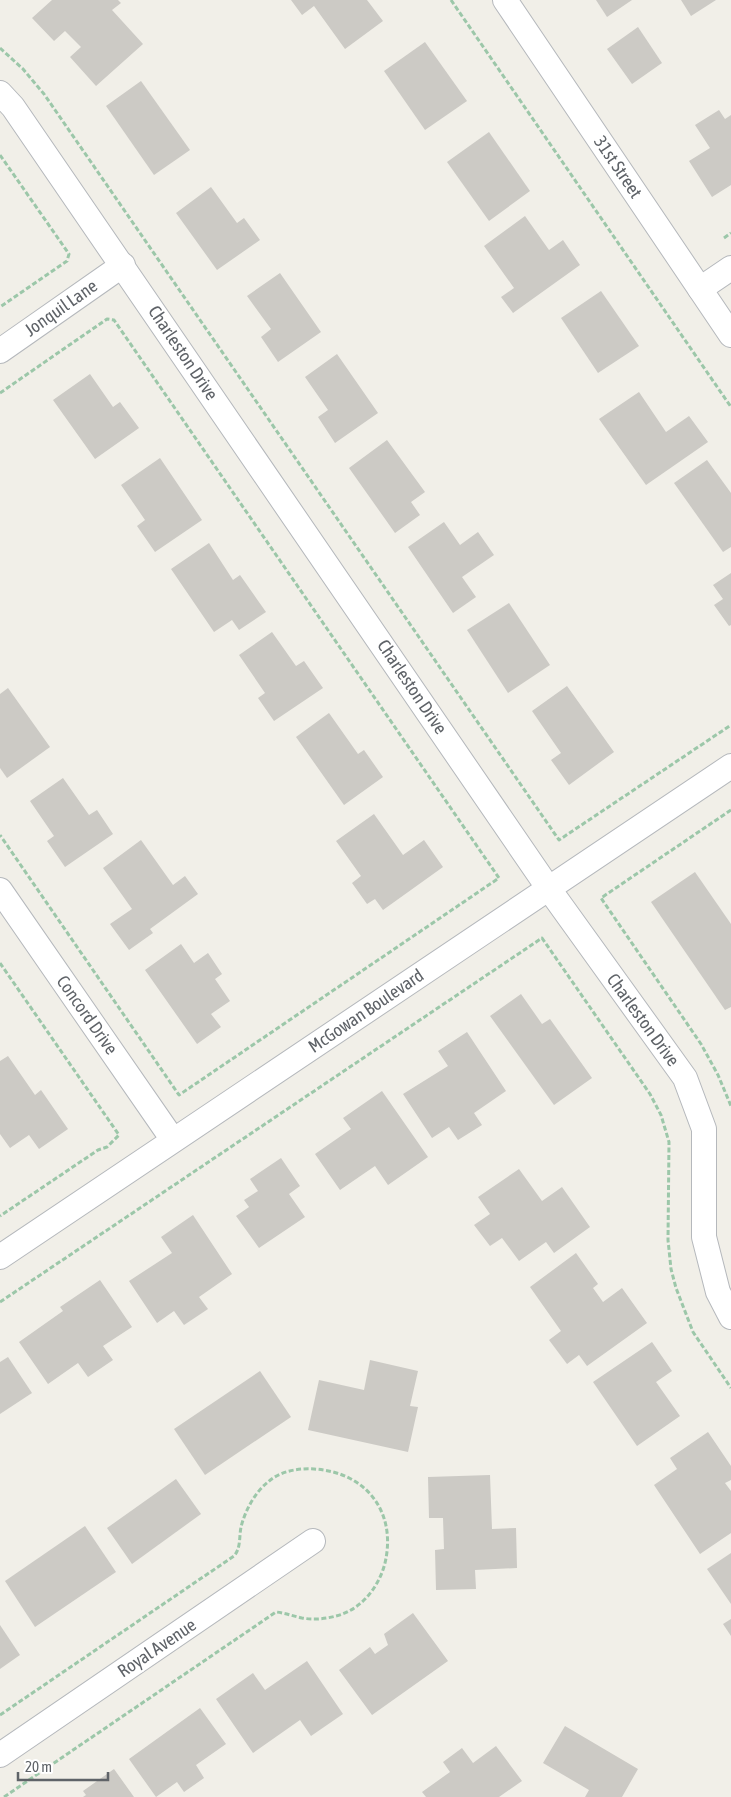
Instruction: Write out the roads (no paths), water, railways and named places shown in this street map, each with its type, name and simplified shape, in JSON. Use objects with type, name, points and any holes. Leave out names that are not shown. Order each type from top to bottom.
[{"type":"street","name":"31st Street","points":[[505,0],[731,334]]},
{"type":"street","name":"Charleston Drive","points":[[0,93],[13,107],[123,265],[550,889],[685,1078],[704,1129],[704,1237],[718,1292],[731,1317]]},
{"type":"street","name":"Jonquil Lane","points":[[0,351],[123,265]]},
{"type":"street","points":[[700,289],[731,268]]},
{"type":"street","name":"McGowan Boulevard","points":[[0,1257],[731,766]]},
{"type":"street","name":"Concord Drive","points":[[0,890],[173,1140]]},
{"type":"street","name":"Royal Avenue","points":[[0,1755],[313,1541]]}]
